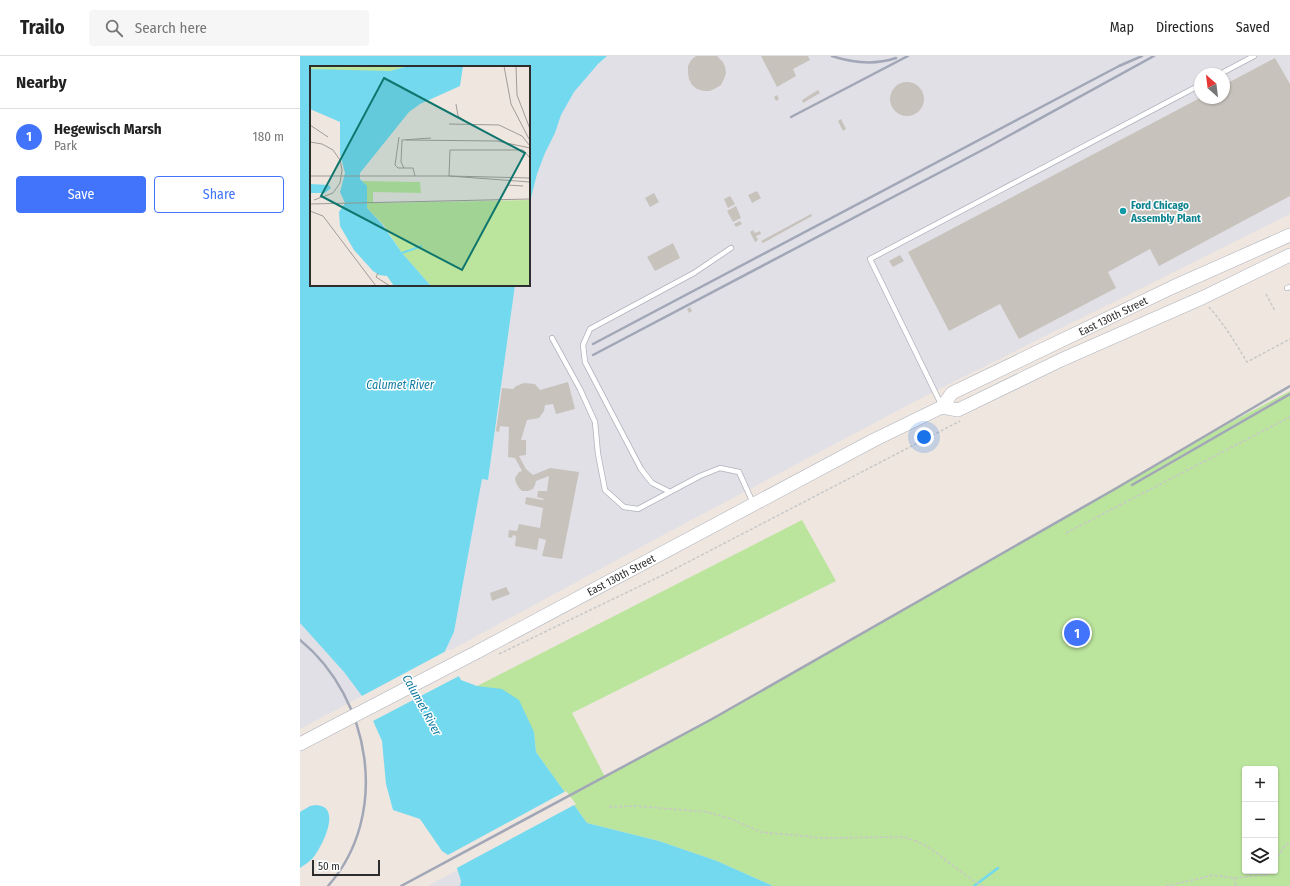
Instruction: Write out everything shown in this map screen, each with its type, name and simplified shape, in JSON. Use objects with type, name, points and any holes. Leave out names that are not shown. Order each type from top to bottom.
[{"type":"main road","name":"East 130th Street","points":[[300,744],[478,652],[874,440],[942,407],[952,394],[1173,287],[1290,235]]},
{"type":"main road","name":"East 130th Street","points":[[942,407],[958,410],[1061,360],[1204,297],[1290,255]]},
{"type":"lane","points":[[1230,69],[1254,56]]},
{"type":"lane","points":[[942,407],[870,259],[1194,88]]},
{"type":"lane","points":[[670,492],[652,483],[641,468],[585,362],[583,345],[590,329],[694,273],[731,248]]},
{"type":"lane","points":[[552,338],[580,389],[595,422],[598,454],[605,490],[624,507],[638,509],[700,476],[720,468],[739,472],[754,504]]},
{"type":"path","points":[[1266,294],[1275,311]]},
{"type":"path","points":[[1208,306],[1232,336],[1246,362],[1290,339]]},
{"type":"path","points":[[1066,532],[1290,417]]},
{"type":"path","points":[[495,654],[501,653],[532,639],[665,574],[963,420]]},
{"type":"path","points":[[609,807],[635,806],[707,812],[731,819],[761,832],[823,838],[902,837],[914,839],[929,847],[982,886]]},
{"type":"path","points":[[1278,856],[1285,845],[1290,843]]},
{"type":"path","points":[[1166,886],[1214,875],[1234,878],[1267,874]]},
{"type":"path","points":[[1234,878],[1236,886]]},
{"type":"shaded area","points":[[607,56],[1290,56],[1290,214],[927,395],[663,535],[453,649],[445,651],[454,632],[482,479],[488,480],[515,286],[530,286],[530,202],[537,174],[555,133],[561,115],[574,92],[598,64]]},
{"type":"shaded area","points":[[300,623],[344,672],[362,696],[300,729]]},
{"type":"shaded area","points":[[457,870],[461,881],[460,886],[428,886]]},
{"type":"green space","points":[[1290,391],[1290,886],[773,886],[717,861],[659,841],[587,823],[536,752],[534,732],[477,686],[802,520],[836,581],[572,713],[605,777],[773,685],[1199,439]]},
{"type":"water","name":"Calumet River","points":[[300,56],[607,56],[598,64],[574,92],[561,115],[555,133],[537,174],[530,202],[530,66],[310,66],[310,286],[515,286],[488,480],[482,479],[454,632],[445,651],[461,680],[477,686],[502,689],[519,700],[534,732],[536,752],[587,823],[659,841],[717,861],[773,886],[460,886],[461,881],[454,859],[442,851],[420,819],[393,810],[386,784],[382,741],[362,696],[344,672],[300,623]]},
{"type":"water","points":[[316,805],[324,807],[328,812],[328,828],[317,853],[300,868],[300,812],[310,806]]},
{"type":"pier","points":[[448,650],[461,675],[371,722],[360,697]]},
{"type":"pier","points":[[566,791],[576,804],[455,869],[452,860],[446,856]]},
{"type":"building","points":[[696,56],[717,56],[723,62],[726,73],[721,85],[710,91],[704,91],[697,89],[692,85],[689,79],[688,66],[691,60]]},
{"type":"building","points":[[761,56],[808,56],[810,60],[793,69],[796,76],[777,87]]},
{"type":"building","name":"Ford Chicago Assembly Plant","points":[[1275,58],[1290,84],[1290,196],[1159,266],[1150,249],[1108,272],[1116,288],[1019,339],[1000,304],[949,331],[908,252],[1194,101],[1194,104],[1230,104],[1230,82]]},
{"type":"building","points":[[907,82],[919,87],[924,99],[919,111],[907,116],[895,111],[890,99],[895,87]]},
{"type":"building","points":[[818,90],[820,93],[803,103],[802,100]]},
{"type":"building","points":[[777,95],[779,99],[776,101],[774,97]]},
{"type":"building","points":[[841,119],[846,129],[843,131],[838,121]]},
{"type":"building","points":[[757,191],[761,198],[752,203],[748,195]]},
{"type":"building","points":[[654,193],[659,202],[650,207],[645,198]]},
{"type":"building","points":[[730,196],[735,204],[728,208],[724,199]]},
{"type":"building","points":[[736,206],[741,218],[733,222],[727,211]]},
{"type":"building","points":[[811,214],[812,216],[763,243],[761,241]]},
{"type":"building","points":[[740,221],[742,224],[736,227],[734,224]]},
{"type":"building","points":[[753,230],[755,233],[760,231],[761,234],[756,236],[758,240],[755,242],[750,232]]},
{"type":"building","points":[[673,243],[680,258],[655,271],[647,257]]},
{"type":"building","points":[[900,255],[904,261],[893,267],[889,261]]},
{"type":"building","points":[[690,307],[692,311],[689,313],[687,309]]},
{"type":"building","points":[[568,382],[575,409],[556,414],[553,404],[545,405],[544,411],[539,418],[527,420],[521,440],[526,440],[526,455],[519,456],[526,469],[533,475],[550,468],[579,472],[562,559],[542,556],[546,540],[539,538],[537,550],[515,546],[516,536],[513,535],[512,538],[508,537],[509,530],[517,531],[519,524],[540,528],[543,508],[525,504],[526,497],[543,500],[544,499],[537,497],[538,491],[547,491],[549,476],[536,481],[533,489],[522,491],[516,483],[515,478],[519,472],[522,471],[515,458],[508,457],[509,427],[500,426],[499,432],[496,431],[502,388],[513,389],[524,383],[535,384],[540,390]]},
{"type":"building","points":[[506,587],[510,594],[492,601],[490,593]]},
{"type":"waterway","points":[[974,886],[998,868]]},
{"type":"railway","points":[[832,56],[856,62],[880,62],[896,58]]},
{"type":"railway","points":[[791,117],[908,56]]},
{"type":"railway","points":[[593,344],[1119,66],[1142,56]]},
{"type":"railway","points":[[593,355],[990,146],[1154,56]]},
{"type":"railway","points":[[401,886],[712,719],[1115,489],[1290,386]]},
{"type":"railway","points":[[1132,485],[1290,394]]},
{"type":"railway","points":[[300,640],[324,664],[343,693],[357,725],[364,758],[366,792],[360,826],[348,857],[328,886]]},
{"type":"place","name":"Ford Chicago Assembly Plant","points":[[1123,211]]},
{"type":"place","name":"Hegewisch Marsh","points":[[1077,633]]}]
